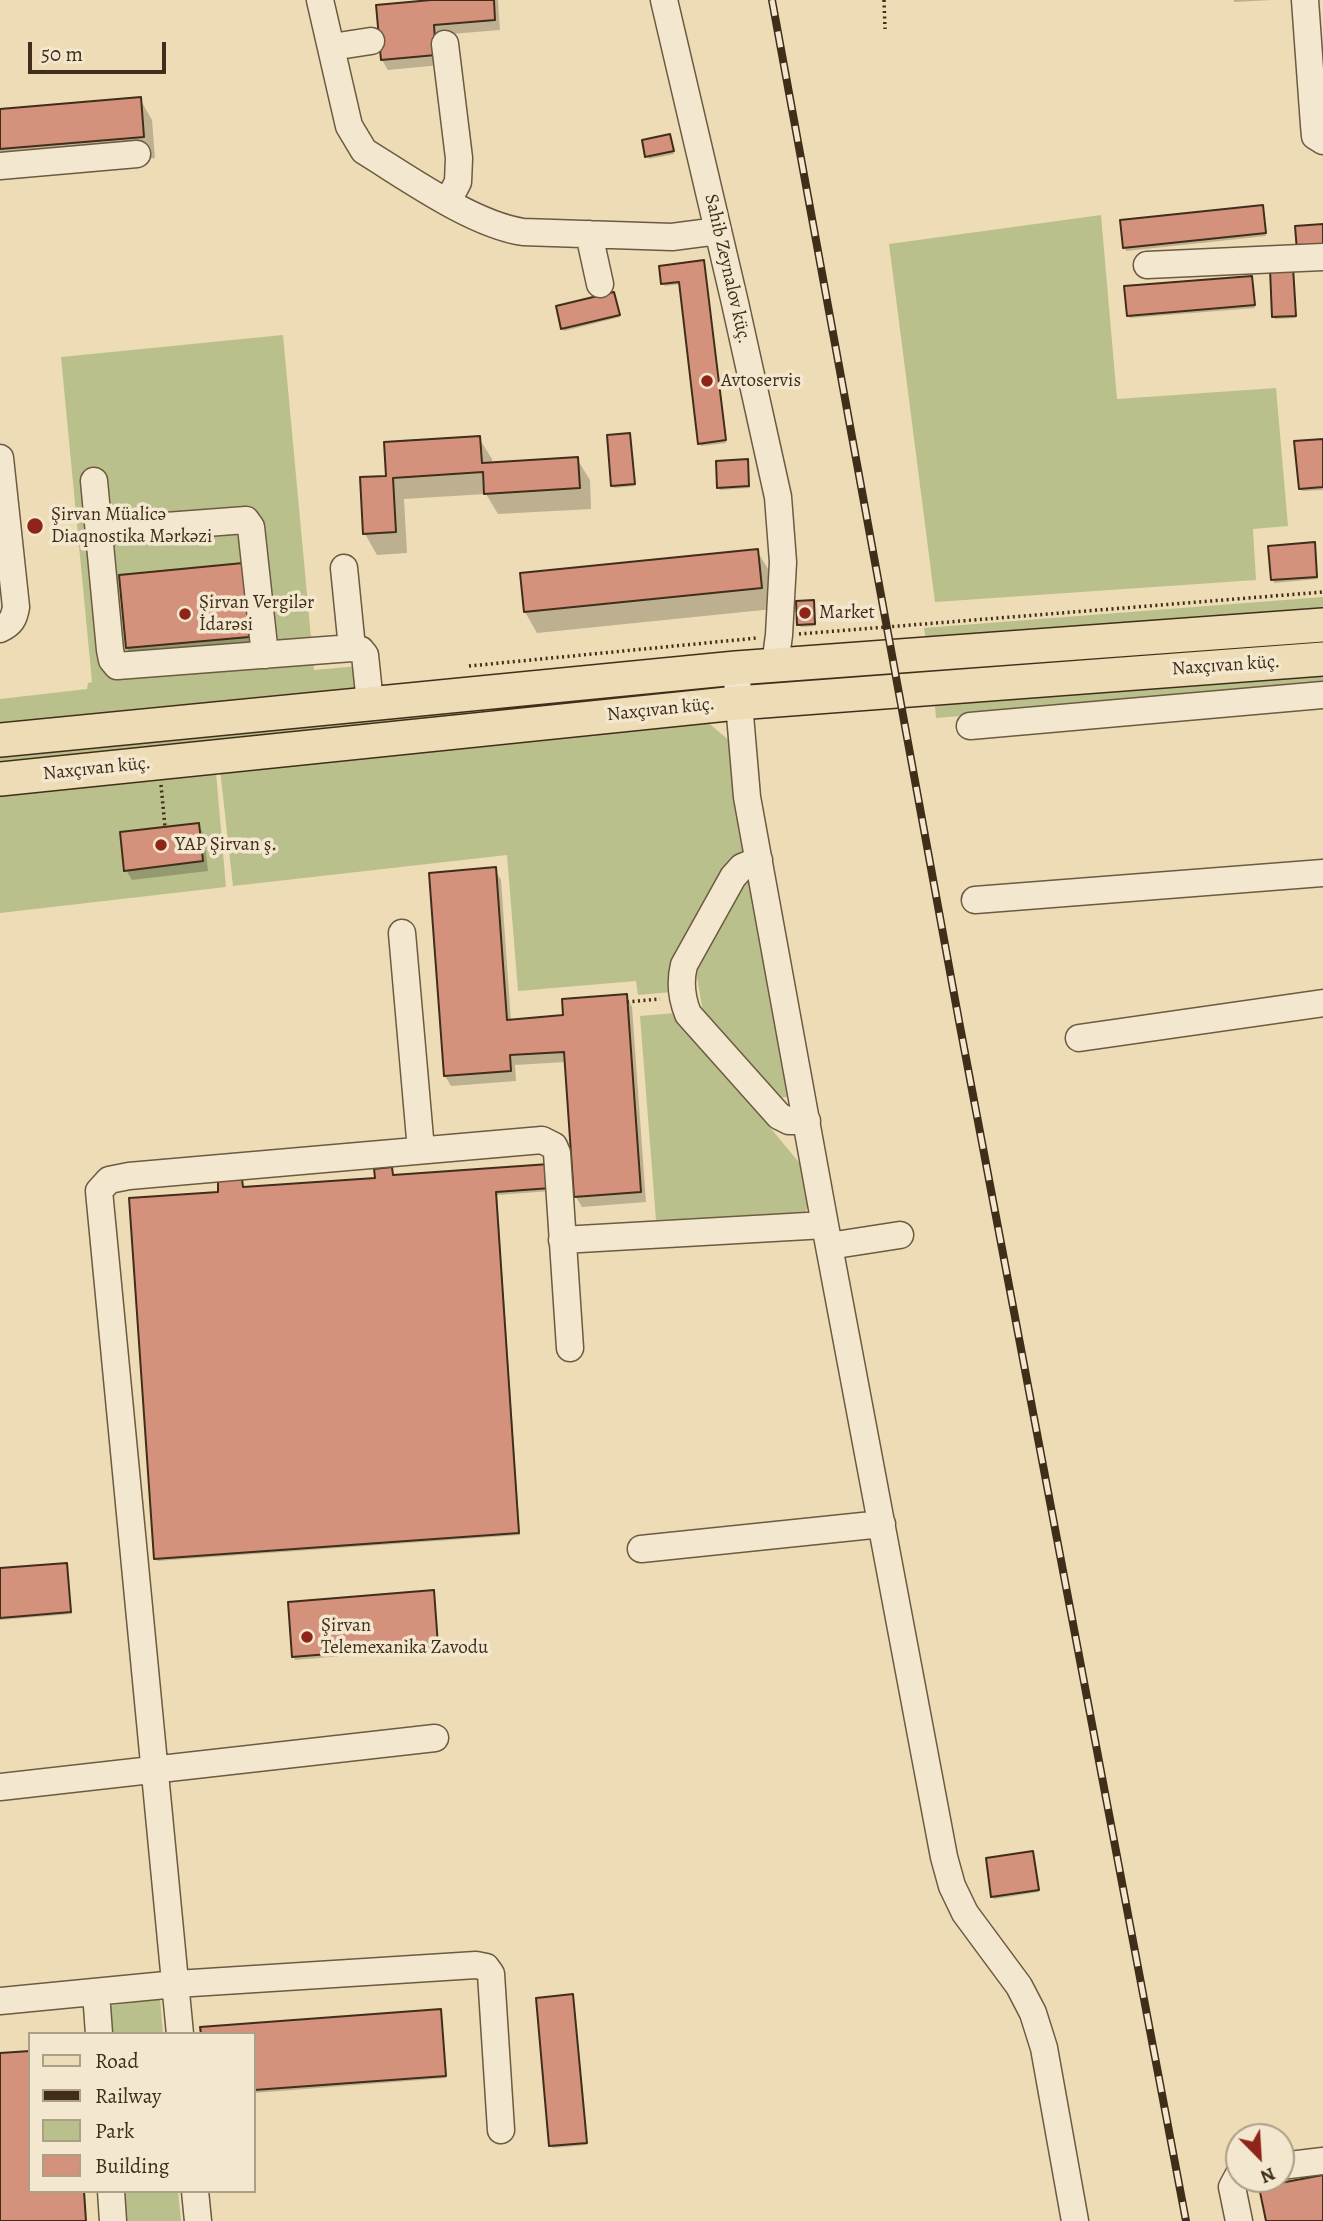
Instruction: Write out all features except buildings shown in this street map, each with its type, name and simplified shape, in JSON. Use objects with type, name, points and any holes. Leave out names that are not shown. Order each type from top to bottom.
[{"type":"main road","name":"Naxçıvan küç.","points":[[0,740],[736,668],[1323,625]]},
{"type":"main road","name":"Naxçıvan küç.","points":[[0,779],[737,703],[1323,659]]},
{"type":"street","points":[[320,0],[349,125],[363,151],[447,201],[488,223],[523,232],[672,237],[718,231]]},
{"type":"street","name":"Sahib Zeynalov küç.","points":[[664,0],[778,497],[783,562],[775,665]]},
{"type":"street","points":[[1305,0],[1315,136],[1323,141]]},
{"type":"street","points":[[332,47],[371,41]]},
{"type":"street","points":[[445,44],[459,158],[458,182],[447,201]]},
{"type":"street","points":[[0,166],[137,154]]},
{"type":"street","points":[[589,234],[600,284]]},
{"type":"street","points":[[1147,265],[1323,257]]},
{"type":"street","points":[[0,458],[16,607],[14,619],[9,626],[0,629]]},
{"type":"street","points":[[94,481],[110,650],[112,660],[117,666],[361,650],[365,654],[370,703]]},
{"type":"street","points":[[99,531],[246,520],[251,527],[265,655]]},
{"type":"street","points":[[344,568],[352,649]]},
{"type":"street","points":[[736,668],[747,797],[944,1857],[952,1886],[965,1913],[1019,1986],[1033,2013],[1044,2048],[1075,2221]]},
{"type":"street","points":[[970,726],[1323,695]]},
{"type":"street","points":[[759,860],[741,867],[733,877],[684,965],[681,975],[683,997],[688,1014],[779,1116],[789,1121],[807,1121]]},
{"type":"street","points":[[975,900],[1323,873]]},
{"type":"street","points":[[402,933],[421,1150]]},
{"type":"street","points":[[1079,1038],[1323,1003]]},
{"type":"street","points":[[180,2032],[99,1191],[109,1180],[129,1175],[542,1140],[554,1146],[557,1153],[570,1348]]},
{"type":"street","points":[[562,1240],[900,1235]]},
{"type":"street","points":[[641,1549],[882,1524]]},
{"type":"street","points":[[0,1787],[435,1738]]},
{"type":"street","points":[[0,2001],[176,1984],[476,1965],[486,1967],[491,1974],[501,2130]]},
{"type":"street","points":[[96,1992],[99,2032]]},
{"type":"street","points":[[1295,2164],[1323,2161]]},
{"type":"street","points":[[111,2193],[113,2221]]},
{"type":"street","points":[[195,2193],[198,2221]]},
{"type":"street","points":[[1233,2193],[1239,2221]]},
{"type":"path","points":[[884,0],[885,29]]},
{"type":"path","points":[[160,762],[164,827]]},
{"type":"path","points":[[627,1002],[683,997]]},
{"type":"green space","points":[[1101,215],[1117,399],[1276,388],[1288,526],[1253,529],[1256,580],[935,602],[889,244]]},
{"type":"green space","points":[[283,335],[314,670],[359,666],[360,693],[0,728],[0,699],[87,689],[88,683],[92,682],[61,357]]},
{"type":"green space","points":[[1323,597],[1323,614],[927,646],[924,628]]},
{"type":"green space","points":[[1323,667],[1323,687],[936,718],[934,695]]},
{"type":"green space","points":[[719,678],[721,694],[0,769],[0,751]]},
{"type":"green space","points":[[705,720],[731,742],[745,855],[672,992],[638,995],[636,981],[518,991],[507,855],[233,886],[220,769]]},
{"type":"green space","points":[[216,772],[226,887],[0,913],[0,793]]},
{"type":"green space","points":[[750,880],[788,1097],[776,1098],[704,1019],[695,965],[742,881]]},
{"type":"green space","points":[[675,1013],[802,1166],[808,1207],[804,1214],[656,1220],[640,1016]]},
{"type":"green space","points":[[160,1998],[163,2032],[111,2032],[109,2006]]},
{"type":"green space","points":[[122,2193],[178,2193],[181,2221],[124,2221]]},
{"type":"railway","points":[[772,0],[959,1021],[1186,2221]]},
{"type":"place","name":"Avtoservis","points":[[707,381]]},
{"type":"place","name":"Şirvan Müalicə Diaqnostika Mərkəzi","points":[[35,526]]},
{"type":"place","name":"Market","points":[[805,613]]},
{"type":"place","name":"Şirvan Vergilər İdarəsi","points":[[185,614]]},
{"type":"place","name":"YAP Şirvan ş.","points":[[161,845]]},
{"type":"place","name":"Şirvan Telemexanika Zavodu","points":[[307,1637]]}]
